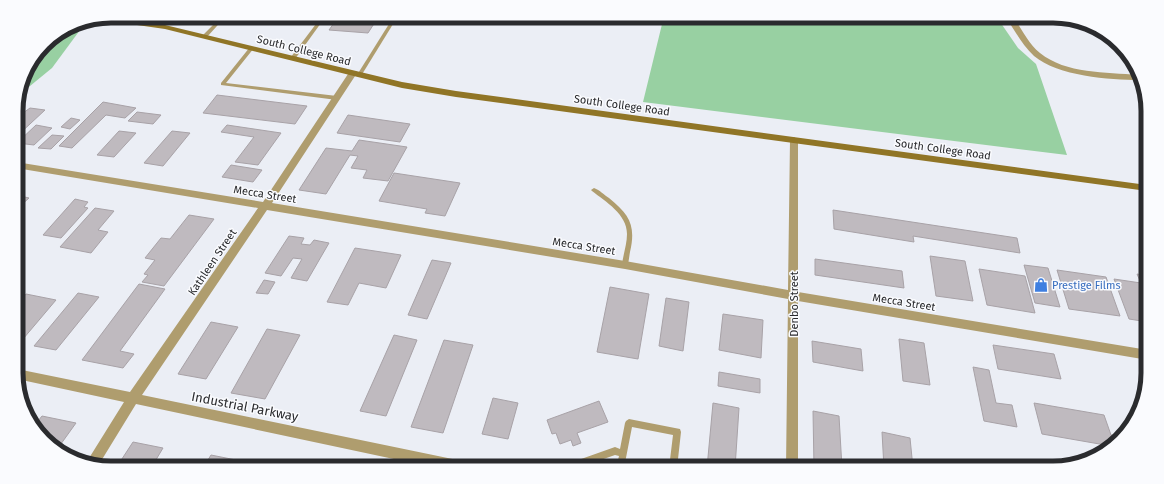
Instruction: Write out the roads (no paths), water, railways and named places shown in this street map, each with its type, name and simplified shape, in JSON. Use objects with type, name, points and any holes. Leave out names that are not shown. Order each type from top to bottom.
[{"type":"street","name":"South College Road","points":[[145,23],[205,36],[402,85],[456,94],[1141,187]]},
{"type":"street","points":[[1014,23],[1035,52],[1048,62],[1072,70],[1134,77]]},
{"type":"street","name":"Kathleen Street","points":[[95,459],[133,399],[337,98],[356,74]]},
{"type":"street","name":"Denbo Street","points":[[792,461],[794,140]]},
{"type":"street","name":"Mecca Street","points":[[23,166],[624,265],[794,296],[1141,354]]},
{"type":"street","name":"Industrial Parkway","points":[[23,375],[433,461]]},
{"type":"lane","points":[[205,36],[217,23]]},
{"type":"lane","points":[[293,58],[319,23]]},
{"type":"lane","points":[[356,74],[391,23]]},
{"type":"lane","points":[[252,48],[223,84],[337,98]]},
{"type":"lane","points":[[594,190],[618,210],[628,222],[630,232],[624,265]]},
{"type":"lane","points":[[622,461],[629,423],[677,432],[674,461]]},
{"type":"lane","points":[[588,461],[615,452],[623,454]]},
{"type":"place","name":"Prestige Films","points":[[1041,285]]}]
